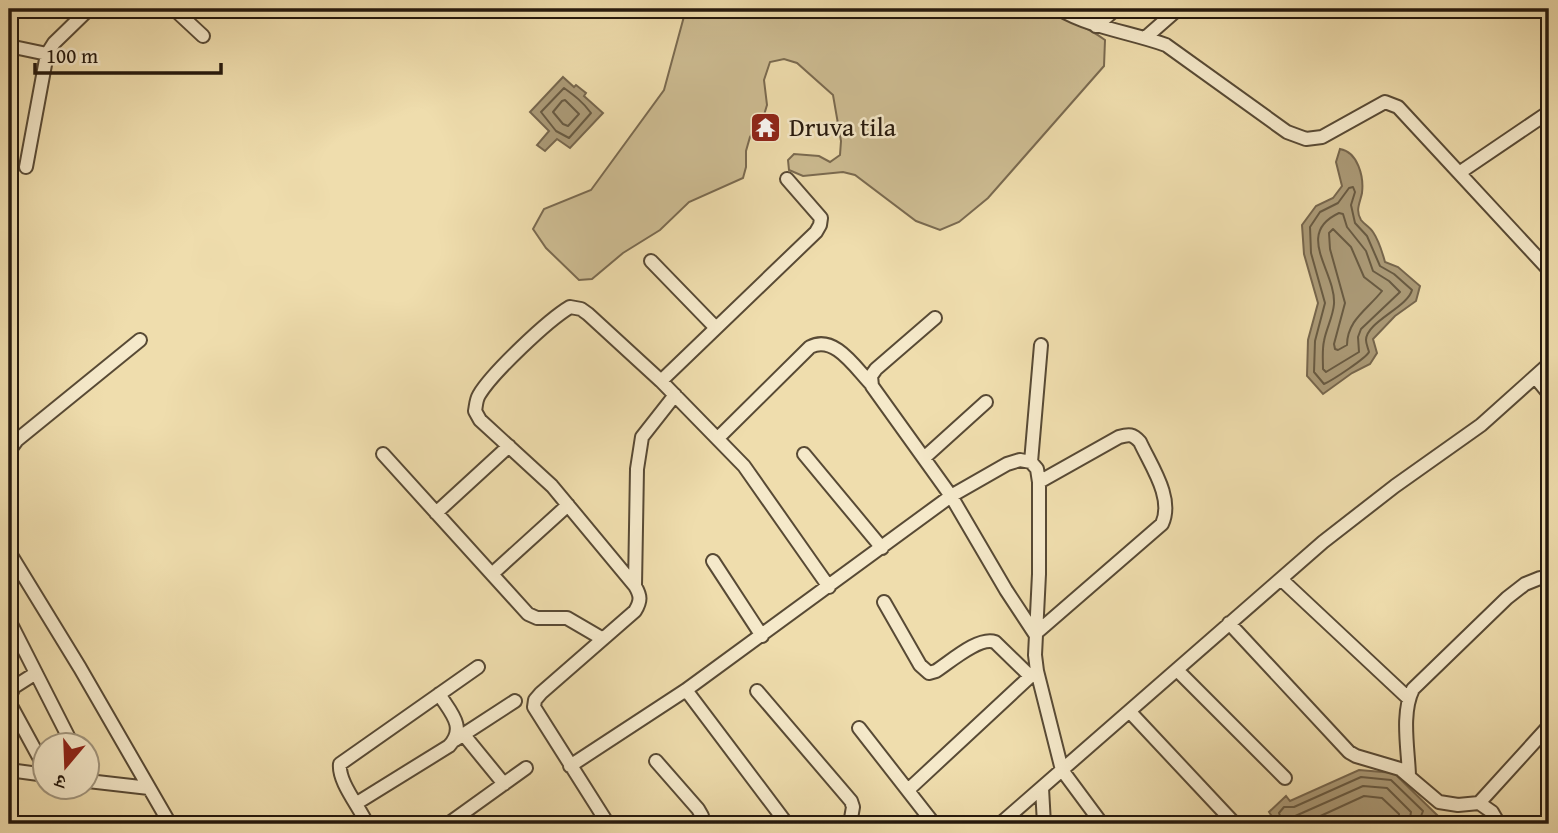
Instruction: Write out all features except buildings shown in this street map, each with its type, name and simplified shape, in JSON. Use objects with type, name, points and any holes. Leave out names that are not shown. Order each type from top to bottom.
[{"type":"street","points":[[26,167],[47,54],[54,43],[89,9]]},
{"type":"street","points":[[174,9],[203,36]]},
{"type":"street","points":[[1059,9],[1096,26],[1145,38],[1174,51],[1278,126],[1306,139],[1322,137],[1385,102],[1398,107],[1549,270]]},
{"type":"street","points":[[1096,26],[1116,9]]},
{"type":"street","points":[[1145,38],[1178,9]]},
{"type":"street","points":[[9,46],[47,54]]},
{"type":"street","points":[[1459,173],[1549,112]]},
{"type":"street","points":[[662,381],[816,232],[821,218],[787,180]]},
{"type":"street","points":[[651,261],[716,328]]},
{"type":"street","points":[[608,824],[534,707],[535,700],[635,611],[640,603],[640,595],[552,486],[480,420],[475,411],[480,394],[514,355],[570,307],[581,309],[588,314],[662,381],[744,466],[829,587]]},
{"type":"street","points":[[872,386],[871,376],[876,369],[935,318]]},
{"type":"street","points":[[9,451],[17,440],[140,340]]},
{"type":"street","points":[[718,439],[810,347],[823,343],[836,348],[872,386],[924,457],[951,496],[1035,634]]},
{"type":"street","points":[[1031,462],[1041,345]]},
{"type":"street","points":[[1000,824],[1323,542],[1362,510],[1481,425],[1549,364]]},
{"type":"street","points":[[1536,378],[1549,394]]},
{"type":"street","points":[[635,586],[637,469],[642,437],[675,395]]},
{"type":"street","points":[[924,457],[986,402]]},
{"type":"street","points":[[1035,634],[1162,524],[1167,507],[1140,442],[1129,434],[1039,482]]},
{"type":"street","points":[[436,513],[509,446]]},
{"type":"street","points":[[383,454],[528,614],[537,618],[567,618],[603,639]]},
{"type":"street","points":[[804,454],[882,548]]},
{"type":"street","points":[[570,766],[687,690],[951,496],[1007,464],[1020,460],[1031,462],[1037,469],[1039,482],[1039,595],[1034,674],[1062,770],[1102,824]]},
{"type":"street","points":[[492,574],[568,505]]},
{"type":"street","points":[[9,552],[170,824]]},
{"type":"street","points":[[713,561],[762,636]]},
{"type":"street","points":[[1409,775],[1408,698],[1418,681],[1507,598],[1525,584],[1540,578],[1549,578]]},
{"type":"street","points":[[1282,580],[1408,698]]},
{"type":"street","points":[[884,602],[920,665],[929,673],[979,642],[990,640],[1034,674]]},
{"type":"street","points":[[9,620],[66,732]]},
{"type":"street","points":[[1229,623],[1349,752],[1401,769],[1439,802],[1458,805],[1479,803],[1492,812],[1499,824]]},
{"type":"street","points":[[367,824],[341,780],[340,764],[478,667]]},
{"type":"street","points":[[1178,671],[1285,778]]},
{"type":"street","points":[[32,744],[9,700],[14,687],[36,673]]},
{"type":"street","points":[[908,790],[1034,674]]},
{"type":"street","points":[[687,690],[787,824]]},
{"type":"street","points":[[757,691],[850,801],[853,807],[850,824]]},
{"type":"street","points":[[439,694],[457,724],[459,737],[503,784]]},
{"type":"street","points":[[357,803],[515,701]]},
{"type":"street","points":[[1130,712],[1235,824]]},
{"type":"street","points":[[1479,803],[1549,726]]},
{"type":"street","points":[[859,728],[934,824]]},
{"type":"street","points":[[656,761],[698,809],[702,824]]},
{"type":"street","points":[[448,824],[526,768]]},
{"type":"street","points":[[9,770],[32,773]]},
{"type":"street","points":[[102,780],[149,788]]},
{"type":"street","points":[[1042,788],[1044,824]]},
{"type":"shaded area","points":[[686,9],[1046,9],[1105,40],[1104,66],[988,198],[959,222],[940,230],[916,221],[855,175],[843,172],[803,176],[789,170],[788,160],[794,154],[819,156],[830,162],[840,155],[841,141],[833,95],[797,63],[784,59],[770,62],[764,80],[767,105],[750,137],[743,178],[689,202],[660,230],[623,253],[592,279],[579,280],[546,248],[533,229],[544,209],[591,190],[664,90]]},
{"type":"water","points":[[563,77],[586,93],[584,96],[603,113],[570,148],[557,139],[545,151],[537,145],[549,131],[530,112]]},
{"type":"water","points":[[1340,149],[1351,155],[1361,173],[1359,216],[1375,235],[1385,262],[1398,267],[1420,286],[1416,301],[1395,316],[1373,339],[1377,353],[1370,364],[1323,394],[1307,376],[1308,340],[1318,303],[1304,254],[1302,225],[1316,206],[1333,198],[1342,186],[1336,162]]},
{"type":"water","points":[[1359,770],[1394,773],[1438,816],[1418,824],[1277,824],[1269,812],[1286,796],[1290,801]]},
{"type":"place","name":"Druva tila","points":[[766,127]]}]
